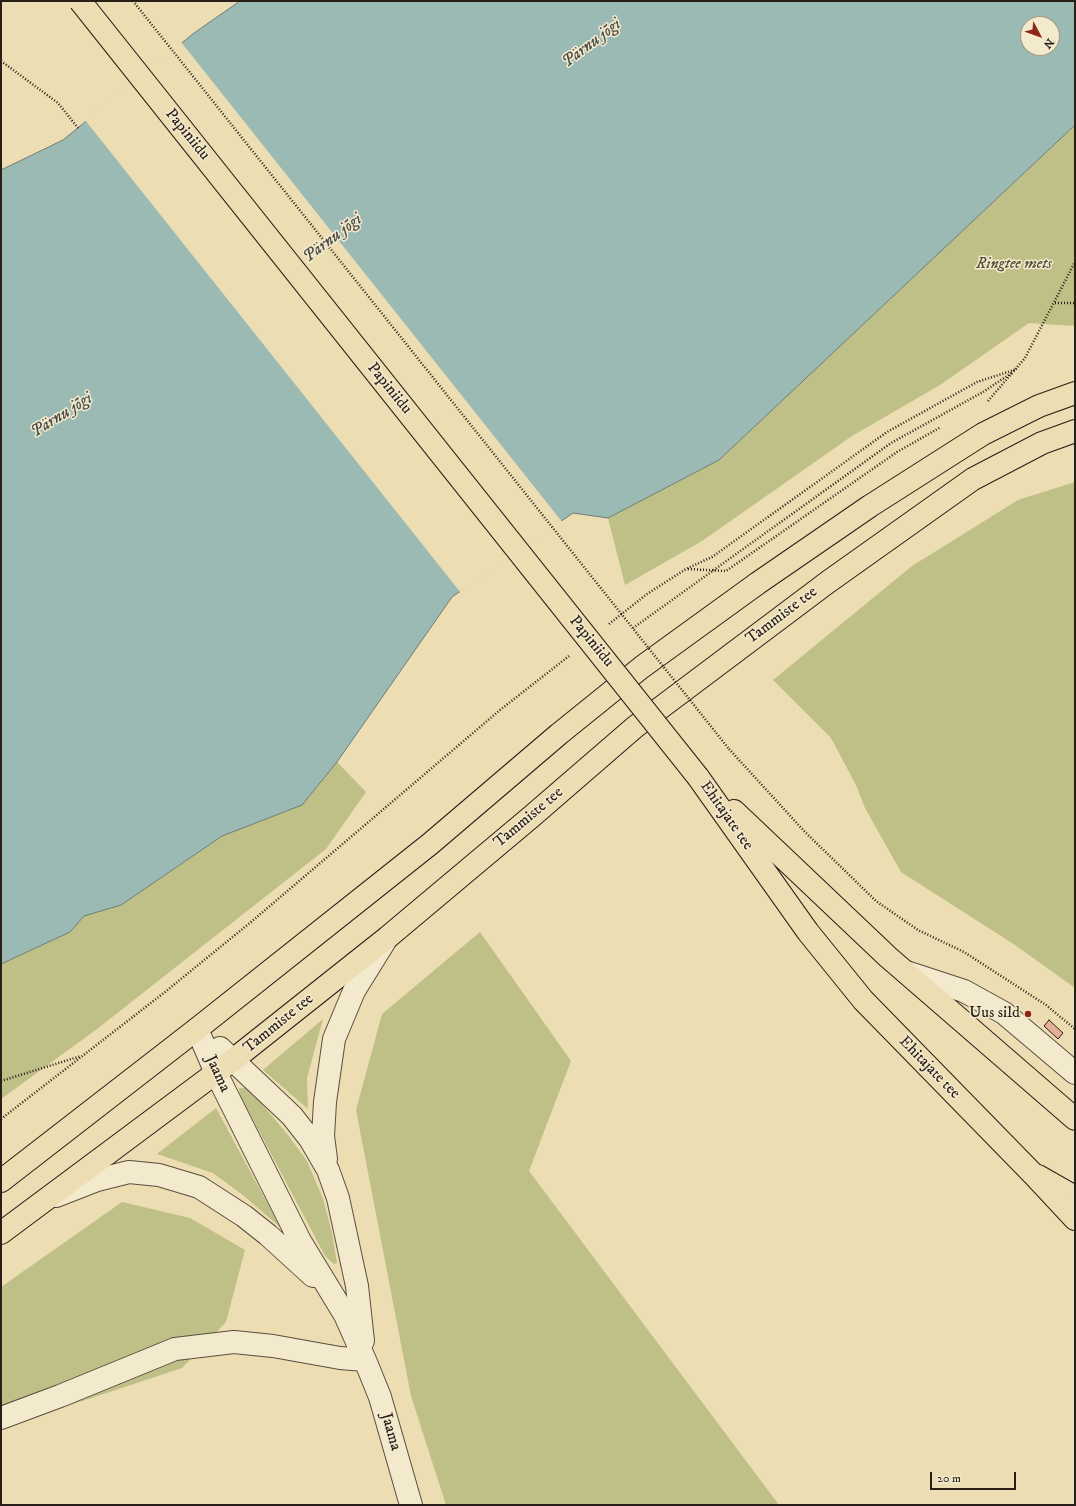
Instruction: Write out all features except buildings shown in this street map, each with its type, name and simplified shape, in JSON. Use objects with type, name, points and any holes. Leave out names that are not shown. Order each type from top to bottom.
[{"type":"main road","name":"Papiniidu","points":[[80,1],[698,777]]},
{"type":"main road","points":[[1,1181],[197,1029],[430,844],[559,734],[642,667],[751,588],[870,506],[983,434],[1039,406],[1075,394]]},
{"type":"main road","name":"Tammiste tee","points":[[1,1233],[233,1060],[388,937],[531,817],[635,727],[828,582],[973,479],[1042,443],[1075,431]]},
{"type":"main road","name":"Ehitajate tee","points":[[698,777],[888,957],[1075,1119]]},
{"type":"main road","name":"Ehitajate tee","points":[[698,777],[808,932],[863,1000],[1075,1219]]},
{"type":"main road","points":[[1033,1174],[1075,1197]]},
{"type":"street","name":"Jaama","points":[[328,1170],[323,1136],[325,1102],[334,1039],[354,991],[388,937]]},
{"type":"street","points":[[906,972],[964,991],[1004,1013],[1075,1072]]},
{"type":"street","name":"Jaama","points":[[197,1029],[233,1060],[292,1116],[310,1139],[328,1170],[338,1198],[357,1286],[365,1360]]},
{"type":"street","name":"Jaama","points":[[197,1029],[216,1073],[300,1241],[344,1315],[365,1360],[380,1397],[411,1505]]},
{"type":"street","name":"Jaama","points":[[48,1199],[97,1180],[129,1172],[159,1175],[199,1187],[250,1221],[268,1235],[330,1291]]},
{"type":"street","points":[[1,1418],[175,1349],[234,1342],[273,1346],[340,1358],[365,1360]]},
{"type":"path","points":[[133,1],[729,749],[805,832],[876,901],[918,930],[964,952],[1046,1004],[1075,1029]]},
{"type":"path","points":[[1,61],[58,103],[78,128]]},
{"type":"path","points":[[987,402],[1025,358],[1075,262]]},
{"type":"path","points":[[1055,302],[1075,303]]},
{"type":"path","points":[[633,628],[891,443],[983,392],[1017,369]]},
{"type":"path","points":[[604,628],[647,594],[686,569],[712,557],[887,432],[977,382],[1017,369]]},
{"type":"path","points":[[686,569],[726,571],[898,452],[946,425]]},
{"type":"path","points":[[1,1119],[165,992],[251,922],[500,710],[573,652]]},
{"type":"path","points":[[1,1081],[83,1056]]},
{"type":"green space","name":"Ringtee mets","points":[[1075,125],[1075,326],[1029,323],[940,385],[852,436],[702,541],[625,585],[608,518],[719,460]]},
{"type":"green space","points":[[1075,482],[1075,988],[1015,945],[901,872],[865,808],[856,785],[831,738],[773,680],[912,566],[1018,500]]},
{"type":"green space","points":[[337,762],[366,792],[326,849],[97,1029],[1,1099],[1,964],[70,932],[84,916],[121,905],[222,836],[302,805]]},
{"type":"green space","points":[[480,932],[571,1061],[529,1171],[779,1505],[446,1505],[411,1396],[356,1110],[382,1014]]},
{"type":"green space","points":[[323,1019],[307,1078],[308,1109],[263,1070]]},
{"type":"green space","points":[[239,1088],[246,1088],[256,1097],[288,1135],[307,1161],[323,1199],[332,1233],[337,1263],[334,1264],[325,1256],[240,1095]]},
{"type":"green space","points":[[216,1108],[280,1227],[244,1196],[213,1173],[157,1154]]},
{"type":"green space","points":[[122,1202],[190,1218],[245,1250],[226,1322],[182,1368],[1,1428],[1,1287]]},
{"type":"water","name":"Pärnu jõgi","points":[[240,1],[1075,1],[1075,125],[719,460],[608,518],[573,513],[452,597],[337,762],[302,805],[222,836],[121,905],[84,916],[70,932],[1,964],[1,170],[63,140],[194,33]]},
{"type":"pier","points":[[181,42],[563,523],[461,593],[85,120]]},
{"type":"place","name":"Uus sild","points":[[1028,1014]]}]
